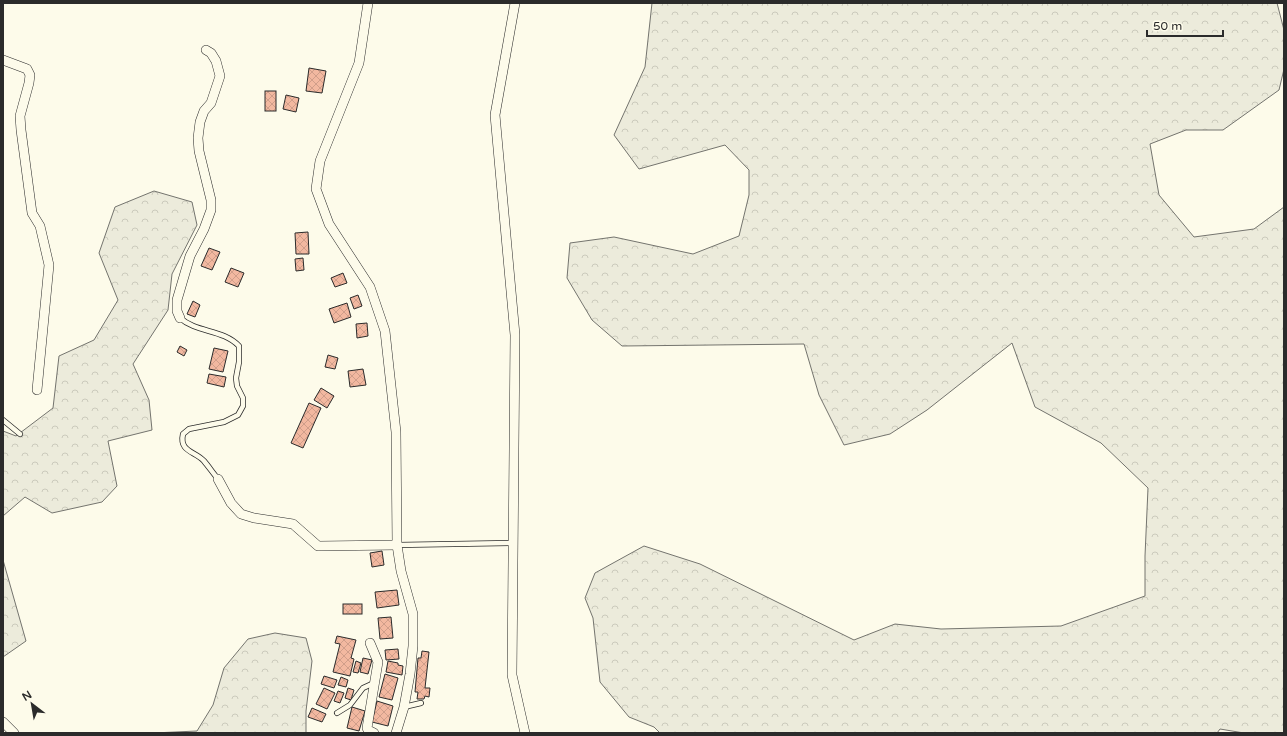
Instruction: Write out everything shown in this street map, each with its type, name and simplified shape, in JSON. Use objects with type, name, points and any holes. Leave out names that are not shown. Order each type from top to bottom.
[{"type":"street","points":[[368,3],[359,63],[320,161],[316,189],[329,224],[370,287],[384,331],[396,432],[396,545],[401,571],[413,614],[413,646],[404,707],[396,733]]},
{"type":"street","points":[[514,3],[495,115],[515,335],[512,675],[525,733]]},
{"type":"street","points":[[180,318],[177,310],[177,300],[190,256],[204,229],[210,210],[211,200],[199,151],[198,138],[200,122],[204,111],[211,103],[220,76],[216,61],[211,53],[206,50]]},
{"type":"street","points":[[3,60],[27,69],[30,75],[20,116],[21,130],[32,213],[40,226],[49,265],[37,390]]},
{"type":"street","points":[[218,479],[231,504],[241,514],[294,524],[318,546],[396,545]]},
{"type":"street","points":[[370,643],[378,662],[367,728],[374,733]]},
{"type":"street","points":[[3,722],[14,733]]},
{"type":"lane","points":[[180,318],[186,323],[222,335],[239,346],[239,362],[236,378],[237,386],[243,398],[243,406],[238,415],[224,422],[190,429],[183,434],[181,440],[189,452],[203,460],[218,479]]},
{"type":"lane","points":[[3,420],[20,434]]},
{"type":"lane","points":[[396,545],[513,543]]},
{"type":"lane","points":[[337,713],[350,705],[363,688],[374,683]]},
{"type":"lane","points":[[404,707],[421,703]]},
{"type":"green space","points":[[652,3],[1277,3],[1284,30],[1284,69],[1279,90],[1223,130],[1186,130],[1150,144],[1159,195],[1194,237],[1254,229],[1284,207],[1284,733],[1244,733],[1220,729],[1217,733],[660,733],[654,727],[629,717],[600,682],[593,618],[585,598],[595,573],[644,546],[700,564],[854,640],[895,624],[941,629],[1061,626],[1145,596],[1148,488],[1101,443],[1035,407],[1012,343],[927,410],[890,434],[844,445],[819,395],[804,344],[622,346],[592,320],[567,278],[570,243],[614,237],[693,254],[739,236],[749,195],[749,170],[725,145],[639,169],[614,135],[645,67]]},
{"type":"green space","points":[[154,191],[192,202],[197,225],[172,274],[168,310],[133,364],[149,400],[152,430],[108,441],[117,486],[102,502],[52,513],[25,497],[3,516],[3,431],[16,436],[53,408],[59,356],[94,340],[118,300],[99,253],[115,207]]},
{"type":"green space","points":[[3,560],[26,641],[3,657]]},
{"type":"green space","points":[[275,633],[306,638],[312,661],[306,711],[306,733],[153,733],[197,731],[213,705],[224,668],[248,639]]},
{"type":"building","points":[[309,68],[326,71],[322,93],[306,91]]},
{"type":"building","points":[[265,91],[276,91],[276,111],[265,111]]},
{"type":"building","points":[[286,95],[299,98],[296,112],[283,109]]},
{"type":"building","points":[[308,232],[309,254],[296,254],[295,233]]},
{"type":"building","points":[[209,248],[220,252],[212,270],[201,266]]},
{"type":"building","points":[[303,258],[304,270],[296,271],[295,259]]},
{"type":"building","points":[[231,268],[244,273],[238,287],[225,282]]},
{"type":"building","points":[[343,273],[347,283],[335,287],[331,278]]},
{"type":"building","points":[[358,295],[362,306],[354,309],[350,298]]},
{"type":"building","points":[[193,301],[200,305],[195,317],[187,314]]},
{"type":"building","points":[[347,303],[351,317],[334,323],[329,309]]},
{"type":"building","points":[[367,323],[368,336],[357,338],[356,324]]},
{"type":"building","points":[[180,346],[187,350],[184,356],[177,352]]},
{"type":"building","points":[[214,348],[228,351],[223,372],[209,369]]},
{"type":"building","points":[[328,355],[338,358],[335,369],[325,367]]},
{"type":"building","points":[[363,369],[366,385],[350,387],[348,371]]},
{"type":"building","points":[[209,374],[226,377],[224,387],[207,383]]},
{"type":"building","points":[[321,388],[334,396],[327,408],[314,400]]},
{"type":"building","points":[[309,403],[321,408],[303,448],[291,443]]},
{"type":"building","points":[[382,551],[384,565],[372,567],[370,553]]},
{"type":"building","points":[[397,590],[399,605],[377,608],[375,592]]},
{"type":"building","points":[[343,604],[362,604],[362,614],[343,614]]},
{"type":"building","points":[[391,617],[393,638],[380,639],[378,618]]},
{"type":"building","points":[[337,636],[356,640],[351,658],[354,659],[350,676],[333,672],[340,644],[335,643]]},
{"type":"building","points":[[398,649],[399,659],[386,660],[385,650]]},
{"type":"building","points":[[422,651],[429,652],[425,688],[430,688],[429,697],[425,696],[424,699],[417,699],[418,692],[415,692],[418,658],[421,658]]},
{"type":"building","points":[[363,658],[372,660],[368,674],[360,672]]},
{"type":"building","points":[[356,661],[361,663],[358,673],[353,672]]},
{"type":"building","points":[[388,661],[398,663],[398,665],[403,666],[402,675],[386,672]]},
{"type":"building","points":[[385,674],[398,678],[392,700],[379,697]]},
{"type":"building","points":[[324,676],[337,680],[334,688],[321,684]]},
{"type":"building","points":[[341,677],[348,680],[346,687],[338,685]]},
{"type":"building","points":[[324,688],[335,693],[327,709],[316,704]]},
{"type":"building","points":[[348,688],[354,690],[351,700],[345,698]]},
{"type":"building","points":[[338,691],[344,693],[340,703],[334,701]]},
{"type":"building","points":[[377,701],[393,706],[388,726],[372,722]]},
{"type":"building","points":[[352,707],[365,711],[359,731],[347,728]]},
{"type":"building","points":[[312,708],[326,714],[322,722],[308,717]]}]
